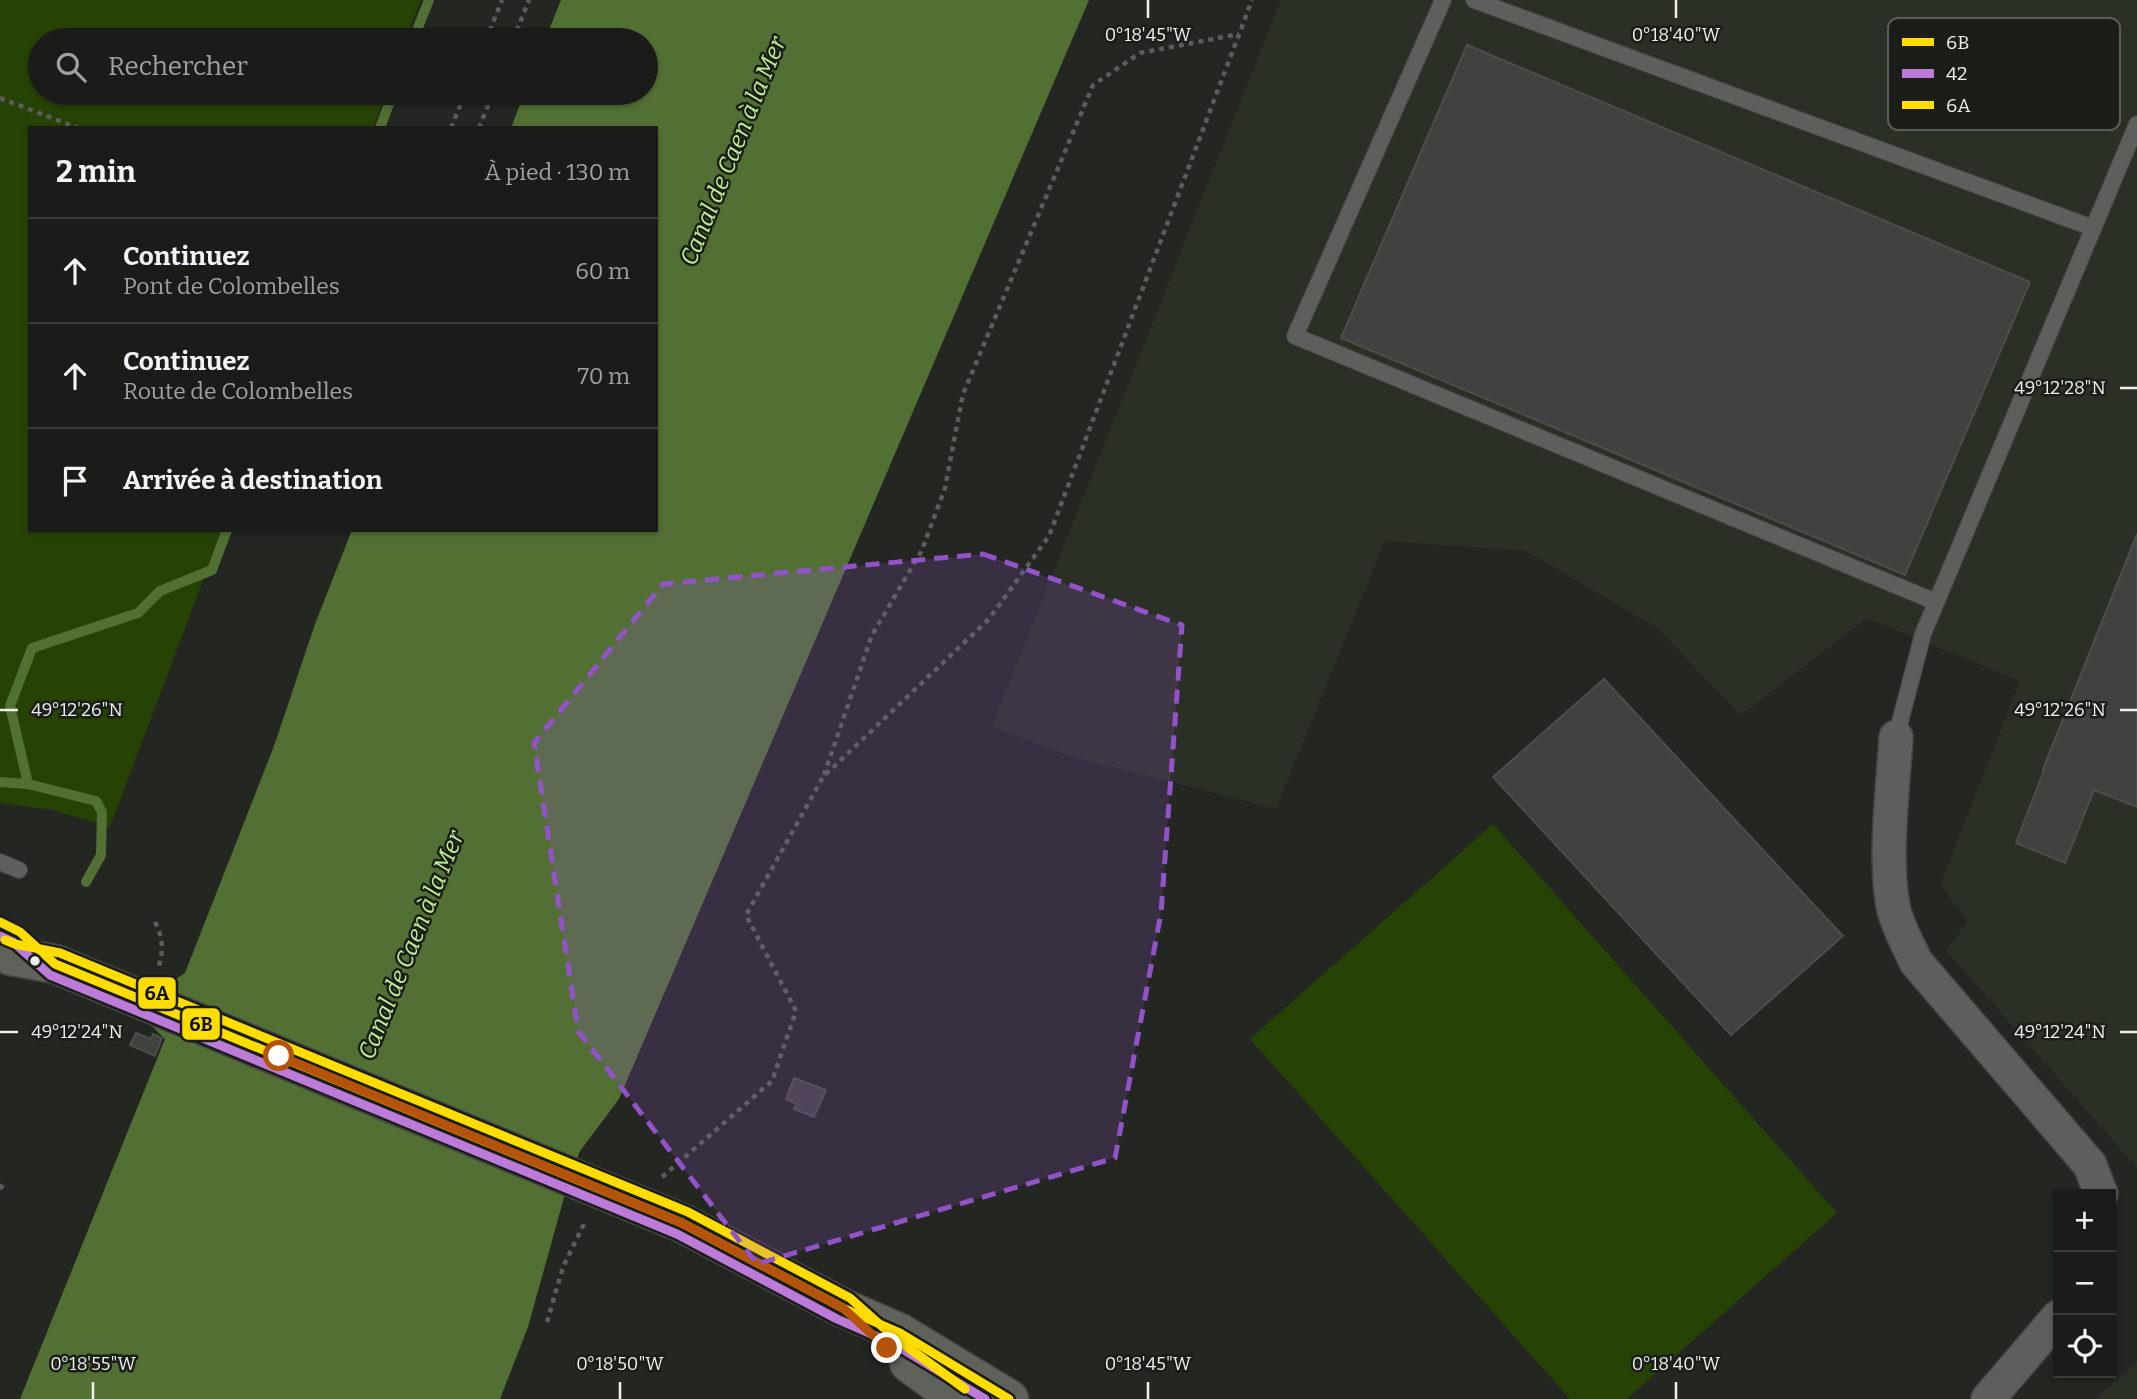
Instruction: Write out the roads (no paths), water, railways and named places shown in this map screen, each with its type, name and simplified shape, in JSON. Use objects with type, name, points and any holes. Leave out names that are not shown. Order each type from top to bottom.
[{"type":"main road","points":[[0,922],[20,932],[55,964]]},
{"type":"main road","points":[[0,951],[11,956],[55,964],[682,1223],[843,1308],[900,1333],[1009,1399]]},
{"type":"main road","points":[[843,1308],[887,1348],[927,1374],[958,1399]]},
{"type":"street","points":[[1896,737],[1890,882],[1893,908],[1902,933],[1916,962],[2090,1165],[2099,1189]]},
{"type":"street","points":[[1989,1399],[2053,1323]]},
{"type":"lane","points":[[1443,0],[1295,336],[1936,602]]},
{"type":"lane","points":[[1474,0],[2094,228]]},
{"type":"lane","points":[[1896,737],[1923,634],[2137,124]]},
{"type":"lane","points":[[0,862],[19,870]]},
{"type":"water","name":"Canal de Caen à la Mer","points":[[561,0],[1089,0],[619,1099],[580,1151],[570,1176],[528,1327],[500,1399],[20,1399],[165,1039],[152,1026],[168,984],[185,973],[274,746],[315,624],[351,532],[658,532],[658,126],[512,126],[520,105],[658,105],[658,28],[550,28]]},
{"type":"waterway","points":[[418,28],[429,0]]},
{"type":"waterway","points":[[381,126],[389,105]]},
{"type":"waterway","points":[[86,882],[101,855],[102,812],[96,801],[28,784],[10,706],[32,648],[138,613],[160,591],[212,570],[226,532]]},
{"type":"waterway","points":[[0,782],[28,784]]}]
